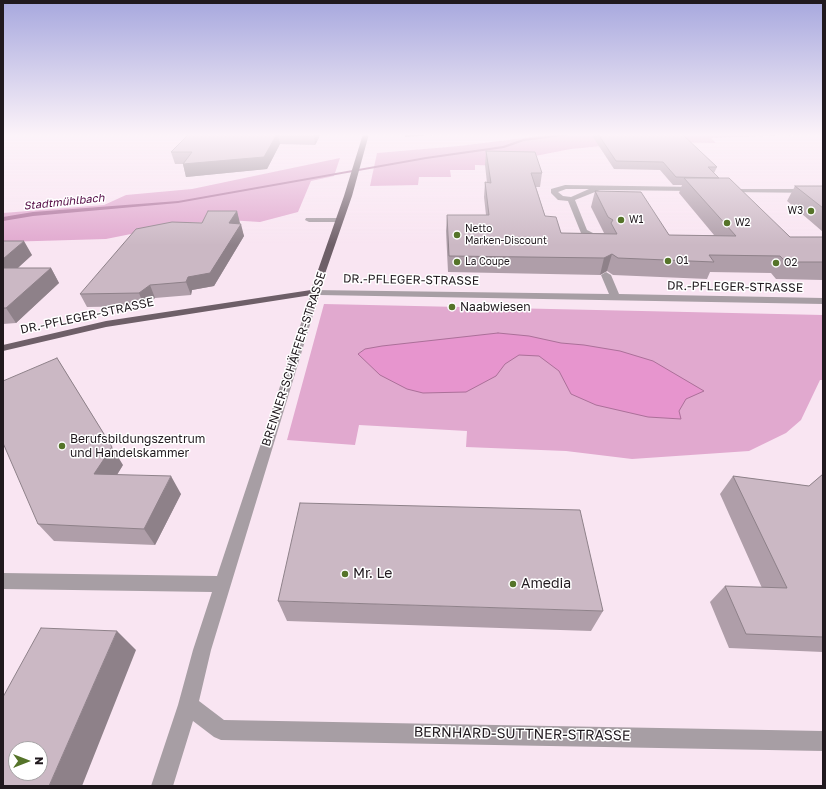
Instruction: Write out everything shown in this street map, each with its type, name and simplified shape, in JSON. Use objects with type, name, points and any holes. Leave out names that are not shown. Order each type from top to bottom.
[{"type":"main road","name":"BRENNER-SCHÄFFER-STRASSE","points":[[315,292],[355,171]]},
{"type":"main road","name":"DR.-PFLEGER-STRASSE","points":[[3,348],[106,324],[315,292]]},
{"type":"street","points":[[598,188],[571,199],[561,198],[555,194],[554,191],[565,188],[598,188],[705,190]]},
{"type":"street","points":[[713,190],[823,191]]},
{"type":"street","points":[[571,199],[584,231],[593,236],[603,237]]},
{"type":"street","points":[[309,220],[339,220]]},
{"type":"street","points":[[606,275],[615,297]]},
{"type":"street","name":"DR.-PFLEGER-STRASSE","points":[[315,292],[823,302]]},
{"type":"street","name":"BRENNER-SCHÄFFER-STRASSE","points":[[162,786],[188,705],[202,650],[315,292]]},
{"type":"street","points":[[3,581],[224,584]]},
{"type":"street","name":"BERNHARD-SUTTNER-STRASSE","points":[[188,705],[221,730],[823,741]]},
{"type":"shaded area","points":[[279,171],[336,171],[334,176],[311,181],[298,212],[260,222],[228,220],[226,222],[186,223],[106,239],[3,242],[3,213],[104,205],[126,195],[192,189]]},
{"type":"shaded area","points":[[373,171],[450,171],[451,177],[419,177],[418,185],[370,186]]},
{"type":"shaded area","points":[[324,304],[823,315],[823,380],[820,380],[801,420],[786,433],[749,451],[632,459],[566,451],[466,447],[467,431],[359,425],[355,445],[287,440]]},
{"type":"shaded area","points":[[498,333],[529,336],[561,343],[620,351],[653,361],[704,391],[686,399],[679,411],[681,419],[648,417],[596,405],[571,394],[559,371],[539,356],[519,355],[505,364],[496,376],[466,392],[423,393],[407,389],[380,375],[358,354],[365,349],[382,346]]},
{"type":"building","points":[[489,171],[541,171],[542,173],[531,173],[545,216],[556,217],[561,233],[617,234],[611,223],[613,220],[608,217],[595,191],[641,192],[669,235],[736,236],[684,178],[729,178],[790,237],[823,237],[823,262],[786,262],[780,256],[709,255],[714,262],[618,258],[612,254],[604,258],[449,256],[447,215],[489,215],[485,182],[491,183]]},
{"type":"building","points":[[671,171],[712,171],[719,178],[676,177]]},
{"type":"building","points":[[795,186],[823,186],[823,208]]},
{"type":"building","points":[[208,211],[237,211],[229,223],[241,224],[210,273],[188,277],[186,282],[150,285],[139,293],[80,294],[136,229],[172,222],[202,223]]},
{"type":"building","points":[[3,241],[24,241],[3,259]]},
{"type":"building","points":[[3,268],[51,268],[6,308],[3,308]]},
{"type":"building","name":"Berufsbildungszentrum und Handelskammer","points":[[57,358],[112,447],[94,474],[171,476],[144,529],[38,524],[3,443],[3,381]]},
{"type":"building","points":[[823,474],[823,637],[746,634],[725,586],[787,588],[733,476],[809,486]]},
{"type":"building","points":[[300,503],[580,510],[603,611],[278,601]]},
{"type":"building","points":[[41,628],[117,631],[49,786],[3,786],[3,697]]},
{"type":"waterway","name":"Stadtmühlbach","points":[[3,219],[33,214],[178,202],[354,171]]},
{"type":"place","name":"W3","points":[[811,211]]},
{"type":"place","name":"W1","points":[[621,220]]},
{"type":"place","name":"W2","points":[[727,223]]},
{"type":"place","name":"Netto Marken-Discount","points":[[457,235]]},
{"type":"place","name":"O1","points":[[668,261]]},
{"type":"place","name":"La Coupe","points":[[457,262]]},
{"type":"place","name":"O2","points":[[776,263]]},
{"type":"place","name":"Naabwiesen","points":[[452,307]]},
{"type":"place","name":"Berufsbildungszentrum und Handelskammer","points":[[62,446]]},
{"type":"place","name":"Mr. Le","points":[[345,574]]},
{"type":"place","name":"Amedia","points":[[513,584]]}]
